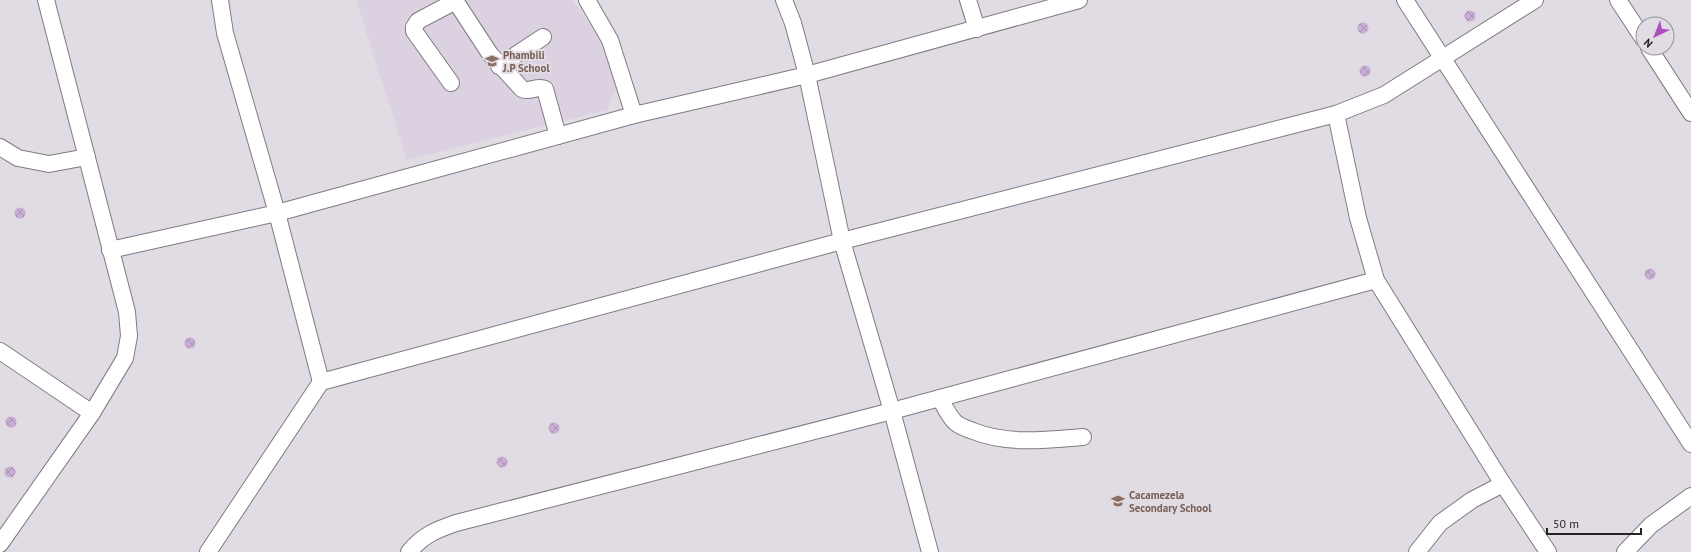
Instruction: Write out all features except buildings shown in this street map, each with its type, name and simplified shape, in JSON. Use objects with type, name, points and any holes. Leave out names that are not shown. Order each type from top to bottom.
[{"type":"street","points":[[0,544],[92,413],[126,358],[129,336],[127,312],[46,0]]},
{"type":"street","points":[[220,0],[225,33],[278,213],[321,382]]},
{"type":"street","points":[[587,0],[610,40],[634,115]]},
{"type":"street","points":[[784,0],[793,23],[807,75],[842,241],[892,411],[930,552]]},
{"type":"street","points":[[968,0],[977,29]]},
{"type":"street","points":[[110,250],[278,213],[634,115],[807,75],[1079,0]]},
{"type":"street","points":[[1405,0],[1444,58],[1691,444]]},
{"type":"street","points":[[208,552],[321,382],[842,241],[1336,114],[1384,95],[1535,0]]},
{"type":"street","points":[[1618,0],[1635,26]]},
{"type":"street","points":[[450,83],[414,31],[414,27],[418,21],[452,3],[458,6],[490,54],[524,91],[542,87],[545,89],[558,136]]},
{"type":"street","points":[[500,66],[543,37]]},
{"type":"street","points":[[1654,56],[1691,113]]},
{"type":"street","points":[[1336,114],[1358,218],[1376,280],[1503,484],[1548,552]]},
{"type":"street","points":[[0,147],[18,158],[49,164],[87,157]]},
{"type":"street","points":[[409,552],[418,542],[431,532],[456,523],[892,411],[1376,280]]},
{"type":"street","points":[[0,351],[92,413]]},
{"type":"street","points":[[940,398],[946,410],[956,423],[983,435],[1005,440],[1021,441],[1083,437]]},
{"type":"street","points":[[1417,552],[1440,523],[1472,500],[1503,484]]},
{"type":"street","points":[[1625,552],[1652,525],[1691,496]]},
{"type":"shaded area","name":"Phambili J.P School","points":[[356,0],[573,0],[599,39],[618,83],[607,110],[407,160]]},
{"type":"place","name":"Phambili J.P School","points":[[492,61]]},
{"type":"place","name":"Cacamezela Secondary School","points":[[1118,501]]}]
